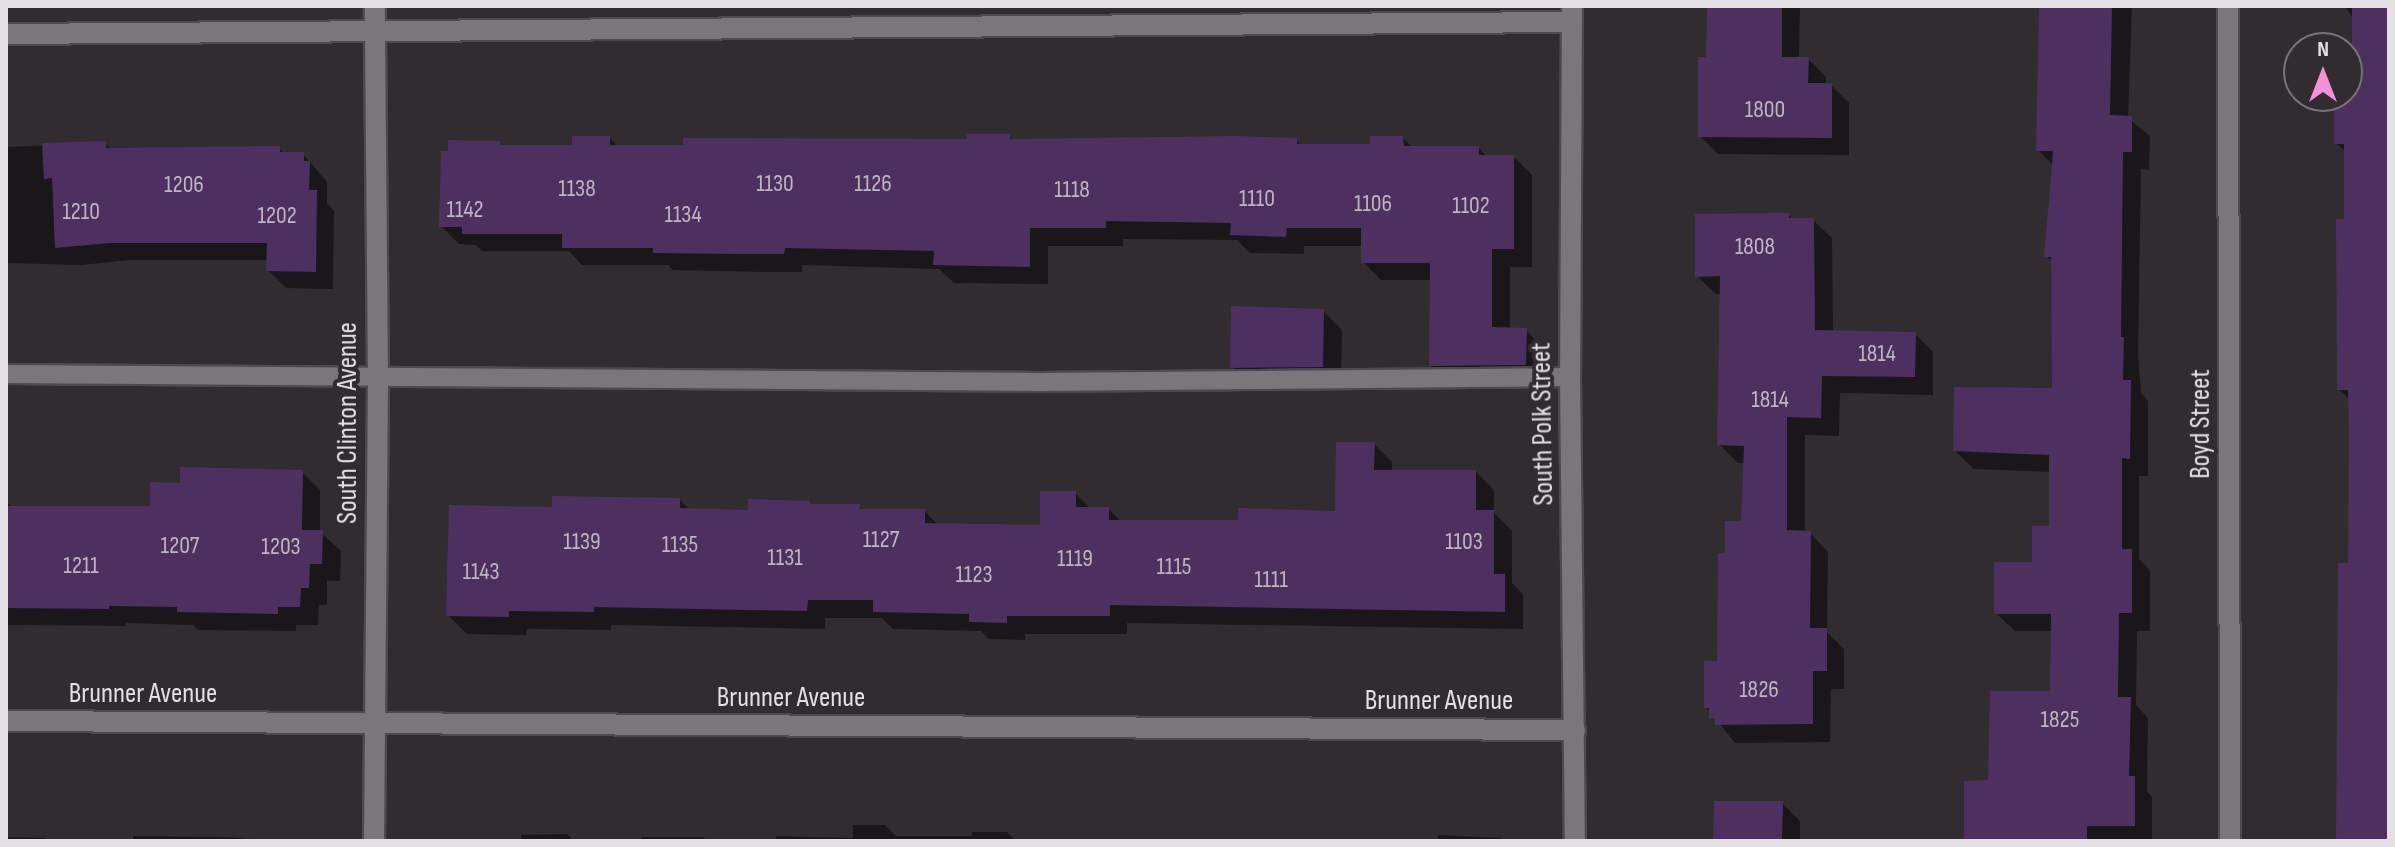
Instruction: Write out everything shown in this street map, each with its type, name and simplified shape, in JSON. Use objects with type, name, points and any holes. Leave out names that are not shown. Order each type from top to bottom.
[{"type":"street","name":"South Clinton Avenue","points":[[374,841],[378,376],[375,6]]},
{"type":"street","name":"Boyd Street","points":[[2228,6],[2230,841]]},
{"type":"street","points":[[6,34],[1572,14]]},
{"type":"street","name":"South Polk Street","points":[[1572,14],[1570,377],[1575,841]]},
{"type":"street","name":"Brunner Avenue","points":[[6,721],[1575,730]]},
{"type":"lane","points":[[6,374],[1038,382],[1570,377]]},
{"type":"building","points":[[1707,6],[1782,6],[1782,57],[1809,57],[1808,83],[1832,83],[1832,138],[1698,137],[1698,57],[1706,57]]},
{"type":"building","points":[[2039,6],[2112,6],[2110,115],[2132,116],[2132,152],[2123,152],[2121,337],[2124,337],[2123,380],[2131,380],[2130,459],[2122,458],[2122,549],[2132,549],[2132,613],[2119,613],[2118,697],[2131,697],[2129,776],[2135,776],[2135,826],[2087,826],[2087,841],[1964,841],[1964,781],[1988,780],[1990,691],[2050,691],[2051,614],[1994,614],[1994,562],[2032,562],[2032,526],[2049,526],[2049,455],[1953,451],[1954,387],[2052,388],[2051,257],[2044,257],[2053,151],[2036,151]]},
{"type":"building","points":[[2352,6],[2389,6],[2389,841],[2336,841],[2338,563],[2348,563],[2349,435],[2348,390],[2337,390],[2336,219],[2344,219],[2344,144],[2334,144],[2334,112],[2363,112],[2363,32],[2352,32]]},
{"type":"building","points":[[967,134],[1010,134],[1010,139],[1235,136],[1297,138],[1297,144],[1370,144],[1370,136],[1403,136],[1404,146],[1479,146],[1479,155],[1514,155],[1514,249],[1492,249],[1492,327],[1527,328],[1526,365],[1429,366],[1430,263],[1361,263],[1361,228],[1287,228],[1286,237],[1230,235],[1231,223],[1106,221],[1106,228],[1030,228],[1030,267],[933,265],[934,251],[785,248],[784,254],[743,254],[653,253],[653,248],[562,248],[562,234],[462,234],[462,227],[439,227],[441,151],[448,151],[448,140],[500,141],[500,145],[572,145],[572,136],[610,136],[610,145],[683,145],[683,138],[967,139]]},
{"type":"building","points":[[106,141],[106,148],[280,146],[280,152],[304,152],[304,161],[310,161],[309,190],[317,190],[316,272],[266,271],[267,243],[110,243],[55,248],[52,178],[44,179],[42,143]]},
{"type":"building","points":[[1789,213],[1789,218],[1814,218],[1815,330],[1916,332],[1915,377],[1822,376],[1821,418],[1787,417],[1787,530],[1811,531],[1810,628],[1827,628],[1827,671],[1813,671],[1813,724],[1715,725],[1715,718],[1709,718],[1709,708],[1704,708],[1704,661],[1717,661],[1718,553],[1725,553],[1725,521],[1741,521],[1744,446],[1717,445],[1720,276],[1695,277],[1695,214]]},
{"type":"building","points":[[1231,306],[1324,309],[1323,367],[1230,368]]},
{"type":"building","points":[[1336,442],[1375,442],[1374,470],[1476,470],[1476,510],[1494,510],[1494,574],[1505,574],[1505,612],[1110,605],[1110,616],[1007,616],[1007,623],[969,622],[969,614],[873,612],[873,600],[808,600],[807,611],[594,607],[594,612],[509,611],[509,617],[446,616],[449,505],[552,507],[552,496],[680,498],[680,508],[748,510],[748,499],[810,501],[810,504],[860,504],[860,509],[925,509],[925,523],[1040,525],[1040,491],[1076,491],[1076,507],[1109,507],[1109,520],[1238,520],[1238,508],[1335,511]]},
{"type":"building","points":[[180,467],[303,470],[302,530],[323,530],[322,564],[310,564],[309,588],[301,588],[300,607],[278,607],[278,614],[177,612],[177,607],[6,608],[6,506],[150,506],[150,482],[180,483]]},
{"type":"building","points":[[1714,801],[1783,801],[1782,841],[1713,841]]}]
